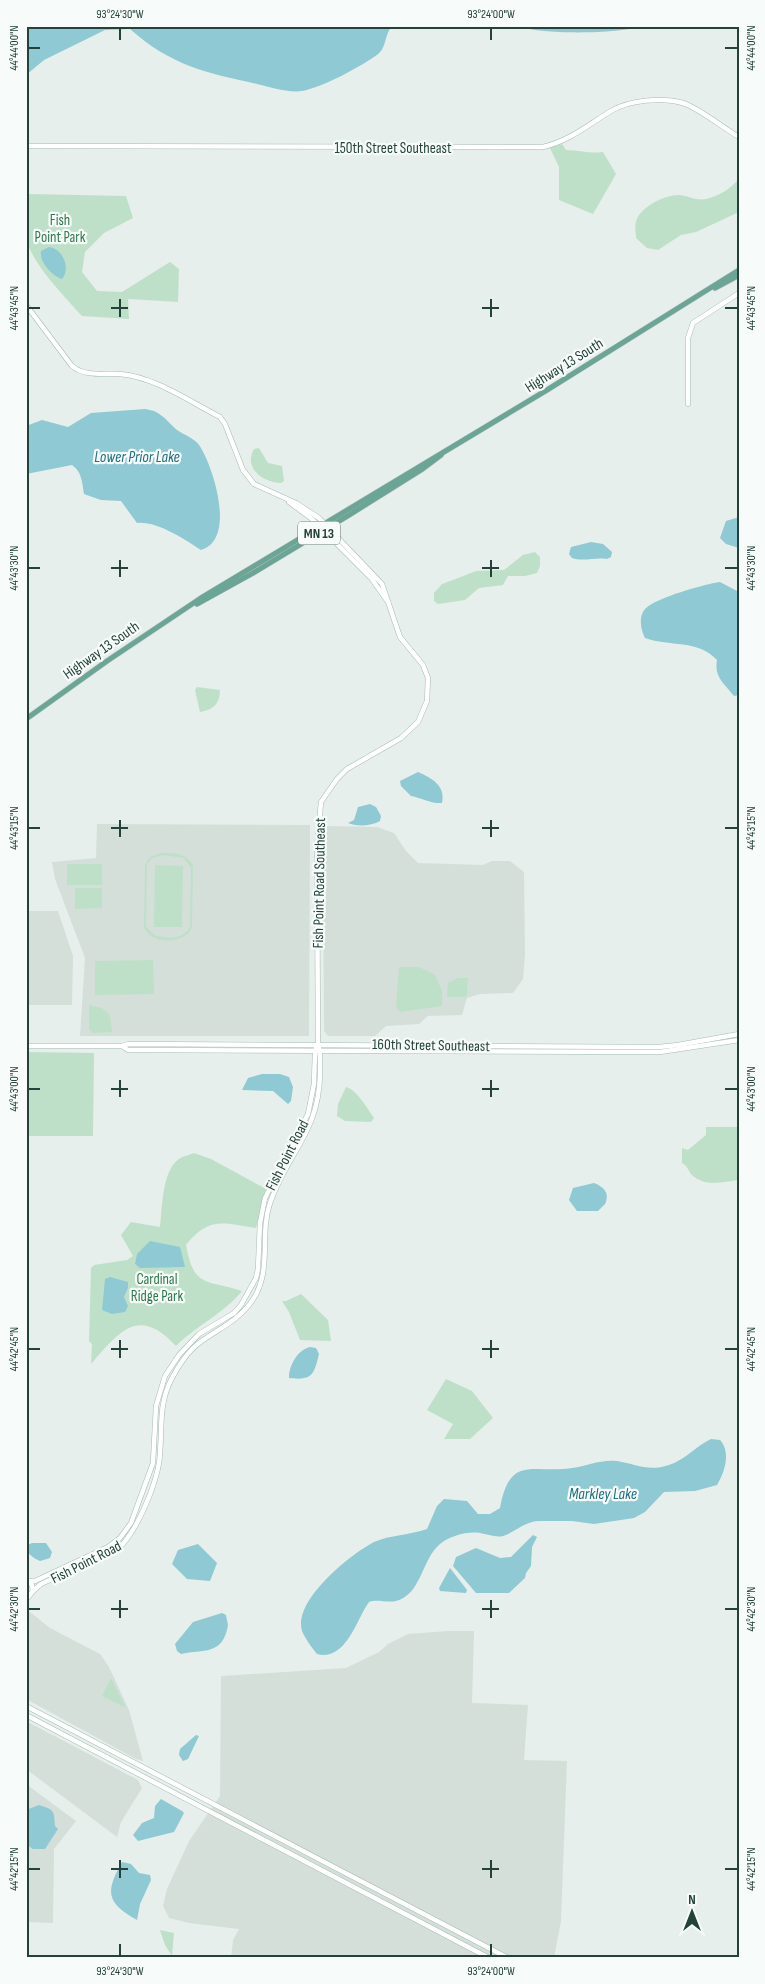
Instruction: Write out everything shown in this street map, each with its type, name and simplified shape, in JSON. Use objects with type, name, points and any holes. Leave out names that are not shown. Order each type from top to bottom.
[{"type":"main road","name":"Highway 13 South","points":[[26,719],[115,655],[193,605],[320,529],[739,270]]},
{"type":"main road","name":"Highway 13 South","points":[[699,296],[739,275]]},
{"type":"street","name":"150th Street Southeast","points":[[26,146],[543,147],[578,134],[612,110],[630,104],[666,101],[684,103],[739,138]]},
{"type":"street","points":[[688,404],[688,338],[692,323],[739,293]]},
{"type":"street","name":"Fish Point Road Southeast","points":[[26,305],[72,366],[80,372],[122,374],[142,380],[220,417],[225,424],[250,480],[254,484],[304,508],[326,525],[378,579],[385,590],[400,637],[423,665],[429,690],[423,712],[412,728],[401,738],[347,769],[337,778],[321,802],[317,847],[318,1044]]},
{"type":"street","name":"Fish Point Road Southeast","points":[[288,501],[371,578],[388,603]]},
{"type":"street","name":"160th Street Southeast","points":[[26,1046],[318,1044],[659,1047],[678,1046],[739,1034]]},
{"type":"street","name":"160th Street Southeast","points":[[122,1046],[128,1050],[660,1052],[739,1040]]},
{"type":"street","name":"Fish Point Road","points":[[27,1581],[35,1581],[108,1548],[120,1538],[131,1523],[153,1463],[156,1406],[166,1376],[179,1355],[199,1334],[234,1313],[241,1305],[256,1278],[262,1210],[271,1185],[308,1114],[314,1084],[318,1044]]},
{"type":"street","name":"Fish Point Road","points":[[33,1591],[41,1584],[119,1548],[136,1528],[160,1462],[161,1412],[170,1381],[181,1362],[198,1344],[244,1312],[260,1287],[264,1273],[266,1226],[270,1204],[310,1126],[318,1098],[317,1052]]},
{"type":"street","points":[[26,1600],[33,1591],[32,1585],[27,1581]]},
{"type":"street","points":[[26,1706],[508,1958]]},
{"type":"street","points":[[26,1715],[489,1958]]},
{"type":"shaded area","points":[[97,824],[310,825],[309,1036],[80,1036],[85,958],[55,879],[52,862],[96,858]]},
{"type":"shaded area","points":[[325,826],[377,827],[394,833],[406,851],[418,863],[483,865],[492,861],[510,861],[524,872],[525,955],[523,979],[513,993],[480,994],[467,998],[462,1015],[428,1016],[419,1024],[386,1026],[375,1036],[328,1036],[324,1031],[323,849]]},
{"type":"shaded area","points":[[26,911],[58,911],[73,956],[72,1005],[26,1005]]},
{"type":"shaded area","points":[[26,1609],[50,1628],[100,1654],[109,1667],[129,1710],[143,1761],[136,1759],[26,1699]]},
{"type":"shaded area","points":[[474,1631],[472,1703],[528,1705],[524,1760],[567,1761],[561,1921],[554,1958],[231,1958],[233,1940],[239,1929],[189,1923],[169,1918],[163,1906],[167,1889],[189,1841],[220,1796],[221,1676],[346,1668],[379,1652],[388,1644],[408,1634]]},
{"type":"shaded area","points":[[26,1721],[138,1780],[142,1788],[121,1822],[117,1837],[26,1769]]},
{"type":"shaded area","points":[[26,1784],[76,1821],[54,1849],[53,1923],[26,1922]]},
{"type":"green space","points":[[562,144],[566,150],[603,152],[616,174],[593,214],[559,200],[559,167],[550,148]]},
{"type":"green space","points":[[739,179],[739,212],[696,232],[681,235],[658,250],[647,248],[636,238],[635,226],[637,219],[649,205],[668,196],[675,195],[706,199],[724,192]]},
{"type":"green space","name":"Fish Point Park","points":[[26,186],[29,194],[126,196],[133,218],[104,233],[85,252],[82,272],[97,291],[122,292],[170,262],[179,269],[178,302],[128,299],[129,319],[82,316],[41,268],[29,247],[25,231]]},
{"type":"green space","points":[[259,448],[268,463],[282,466],[284,481],[281,483],[268,480],[253,468],[251,456],[254,449]]},
{"type":"green space","points":[[535,552],[540,557],[540,566],[537,573],[525,576],[508,576],[503,585],[479,588],[465,600],[438,604],[434,601],[434,593],[442,584],[476,571],[504,570],[523,555]]},
{"type":"green space","points":[[197,687],[220,690],[219,699],[215,706],[200,712],[195,690]]},
{"type":"green space","points":[[160,853],[179,854],[187,858],[193,866],[192,927],[188,933],[176,940],[160,940],[148,933],[144,927],[145,865],[150,857]],"holes":[[[163,855],[184,858],[191,868],[190,926],[188,931],[180,936],[169,938],[154,935],[146,926],[147,865],[152,858]]]},
{"type":"green space","points":[[67,864],[102,864],[102,885],[67,885]]},
{"type":"green space","points":[[155,865],[183,866],[182,927],[154,927]]},
{"type":"green space","points":[[75,888],[102,888],[102,908],[75,909]]},
{"type":"green space","points":[[153,960],[154,994],[95,995],[95,961]]},
{"type":"green space","points":[[399,967],[419,967],[435,975],[442,991],[442,1006],[400,1012],[396,1007]]},
{"type":"green space","points":[[458,978],[468,978],[467,995],[465,997],[447,997],[448,983]]},
{"type":"green space","points":[[89,1005],[102,1008],[110,1015],[112,1032],[93,1033],[89,1029]]},
{"type":"green space","points":[[26,1052],[94,1053],[93,1136],[26,1136]]},
{"type":"green space","points":[[346,1087],[358,1095],[374,1118],[371,1122],[345,1121],[337,1116],[338,1104]]},
{"type":"green space","points":[[706,1127],[739,1127],[739,1180],[714,1183],[702,1181],[692,1175],[682,1163],[682,1148],[688,1150],[706,1135]]},
{"type":"green space","name":"Cardinal Ridge Park","points":[[194,1153],[211,1159],[266,1189],[256,1228],[235,1224],[218,1224],[202,1229],[186,1245],[189,1259],[198,1276],[211,1283],[242,1291],[235,1299],[176,1346],[163,1334],[151,1327],[140,1325],[130,1327],[111,1341],[91,1364],[92,1344],[89,1341],[91,1268],[94,1265],[127,1260],[133,1256],[121,1235],[131,1222],[160,1227],[162,1200],[169,1172],[173,1164],[179,1159]]},
{"type":"green space","points":[[301,1294],[328,1320],[331,1341],[300,1340],[289,1312],[282,1301]]},
{"type":"green space","points":[[446,1379],[472,1391],[493,1418],[470,1439],[444,1439],[453,1424],[427,1410]]},
{"type":"green space","points":[[111,1678],[126,1708],[102,1696]]},
{"type":"green space","points":[[160,1930],[174,1933],[172,1956],[165,1945]]},
{"type":"water","points":[[26,26],[392,26],[382,49],[377,55],[330,81],[310,89],[291,91],[238,80],[189,66],[160,52],[130,29],[105,30],[44,60],[26,75]]},
{"type":"water","points":[[518,26],[643,26],[617,31],[561,32]]},
{"type":"water","points":[[49,247],[54,248],[62,255],[66,270],[62,279],[50,272],[42,260],[41,251]]},
{"type":"water","name":"Lower Prior Lake","points":[[145,409],[159,414],[177,430],[192,438],[205,455],[215,484],[220,518],[218,532],[212,543],[201,550],[162,528],[145,523],[137,523],[121,501],[101,500],[84,494],[80,474],[72,465],[26,474],[26,426],[42,420],[68,427],[91,413]]},
{"type":"water","points":[[739,517],[739,548],[726,544],[720,538],[726,521]]},
{"type":"water","points":[[591,542],[603,544],[612,552],[611,557],[607,559],[580,560],[572,558],[569,554],[571,547]]},
{"type":"water","points":[[720,582],[739,592],[739,695],[734,696],[718,675],[717,660],[709,653],[692,646],[645,638],[641,624],[641,616],[645,609],[659,600]]},
{"type":"water","points":[[418,772],[437,783],[442,792],[442,803],[430,802],[411,796],[401,786],[400,781]]},
{"type":"water","points":[[370,804],[376,807],[381,816],[380,821],[364,825],[348,823],[354,820],[358,807]]},
{"type":"water","points":[[262,1074],[280,1074],[289,1077],[293,1087],[291,1101],[288,1104],[273,1091],[242,1090],[248,1078]]},
{"type":"water","points":[[594,1183],[601,1186],[605,1191],[607,1197],[605,1204],[598,1211],[577,1211],[569,1200],[573,1188]]},
{"type":"water","points":[[150,1241],[180,1247],[185,1267],[140,1268],[135,1264],[137,1254]]},
{"type":"water","points":[[110,1277],[128,1282],[128,1288],[124,1297],[128,1306],[125,1312],[112,1314],[102,1310],[105,1279]]},
{"type":"water","points":[[310,1347],[316,1348],[319,1354],[314,1371],[308,1377],[289,1378],[290,1369],[295,1359],[301,1351]]},
{"type":"water","name":"Markley Lake","points":[[711,1439],[720,1440],[726,1456],[726,1462],[717,1485],[695,1491],[664,1492],[645,1512],[634,1518],[594,1524],[572,1521],[538,1521],[528,1523],[503,1536],[464,1533],[454,1536],[440,1544],[434,1551],[416,1584],[405,1597],[396,1601],[369,1602],[349,1637],[336,1651],[327,1655],[317,1654],[303,1634],[302,1619],[306,1606],[326,1579],[339,1567],[374,1542],[427,1529],[437,1506],[444,1499],[467,1501],[478,1514],[490,1514],[500,1508],[504,1491],[510,1480],[517,1473],[525,1470],[572,1468],[611,1461],[648,1468],[662,1467],[680,1460]]},
{"type":"water","points":[[533,1535],[537,1537],[532,1547],[531,1566],[525,1578],[509,1593],[476,1593],[453,1566],[456,1557],[476,1548],[500,1558],[511,1557]]},
{"type":"water","points":[[32,1543],[46,1543],[52,1552],[50,1558],[40,1561],[32,1557],[27,1551],[26,1546]]},
{"type":"water","points":[[198,1544],[217,1563],[210,1581],[187,1579],[172,1564],[178,1550]]},
{"type":"water","points":[[450,1568],[467,1590],[466,1593],[440,1591],[439,1588]]},
{"type":"water","points":[[222,1613],[226,1615],[228,1625],[222,1642],[204,1651],[181,1654],[177,1651],[175,1644],[193,1622]]},
{"type":"water","points":[[196,1735],[199,1736],[188,1759],[183,1761],[179,1755],[180,1749]]},
{"type":"water","points":[[161,1799],[184,1813],[174,1832],[138,1841],[133,1835],[142,1823],[154,1818],[155,1806]]},
{"type":"water","points":[[39,1805],[53,1812],[55,1826],[58,1829],[45,1849],[33,1849],[26,1844],[26,1810]]},
{"type":"water","points":[[122,1862],[131,1864],[139,1873],[150,1875],[151,1880],[140,1904],[137,1920],[119,1907],[112,1895],[113,1881]]}]
